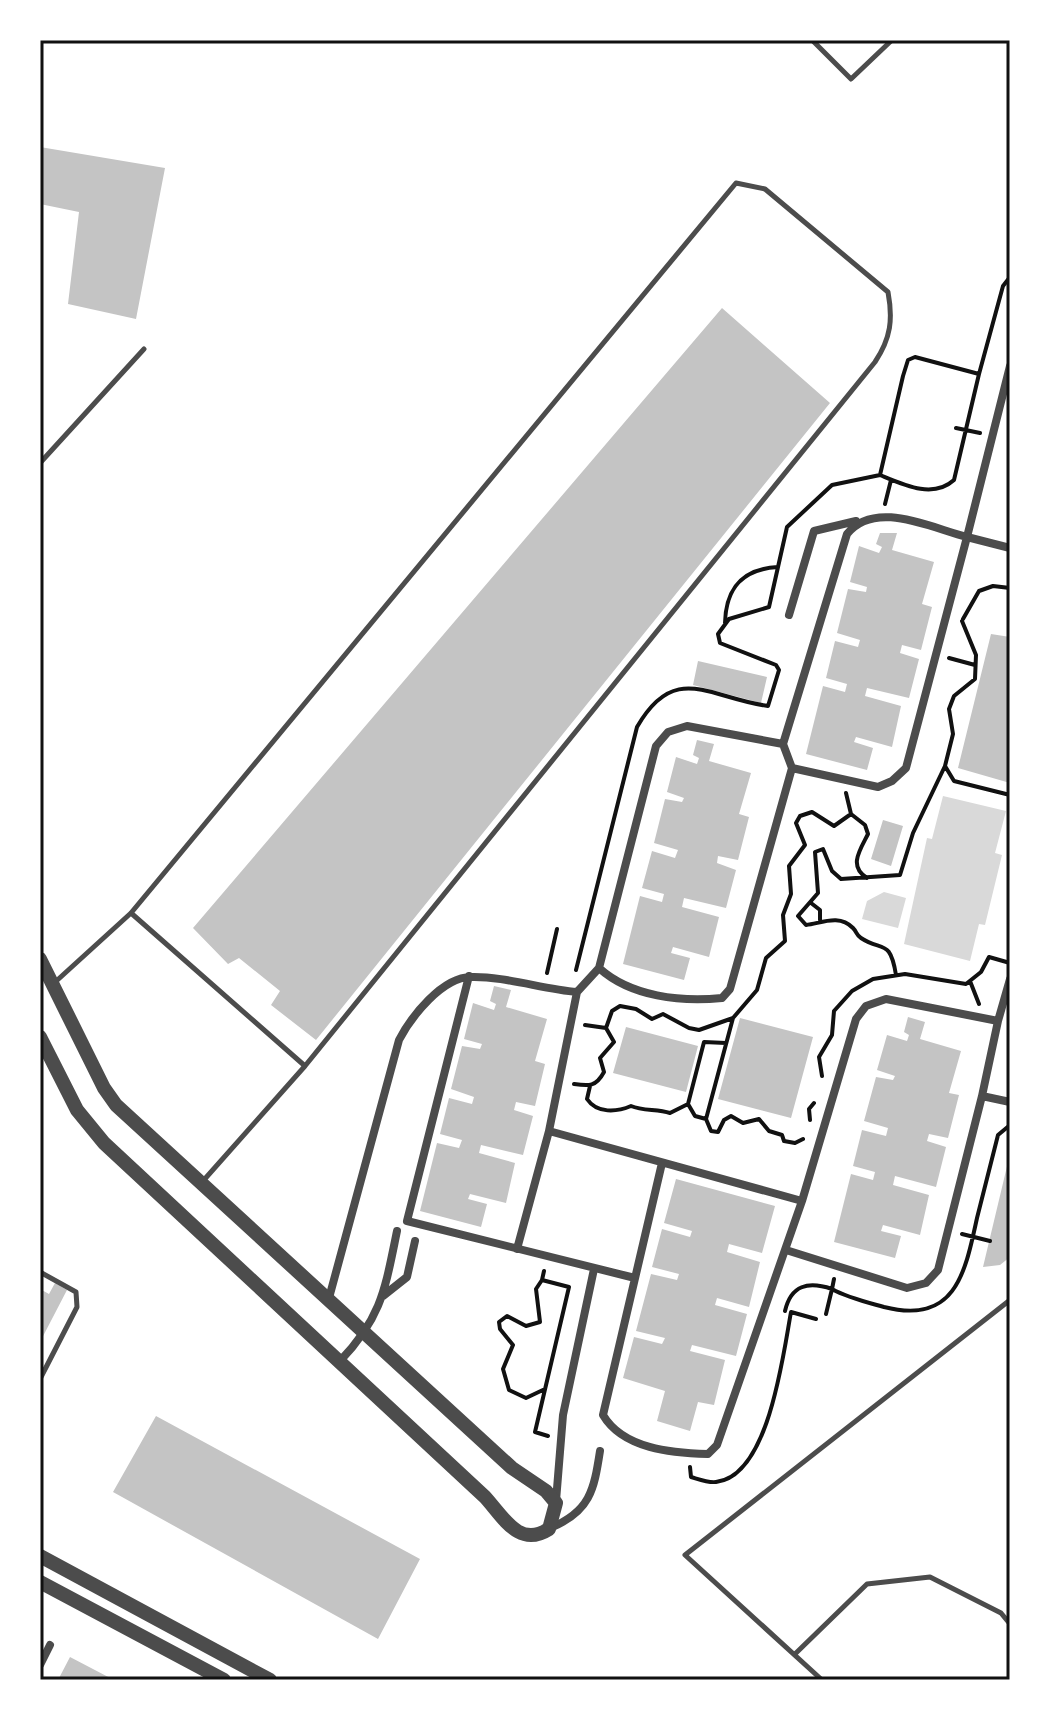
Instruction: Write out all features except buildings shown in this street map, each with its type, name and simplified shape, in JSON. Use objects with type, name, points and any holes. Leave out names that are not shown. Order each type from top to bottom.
[{"type":"street","points":[[792,768],[878,787],[892,781],[906,768],[1010,366]]},
{"type":"street","points":[[789,615],[814,531],[882,515],[1010,548]]},
{"type":"street","points":[[599,968],[610,978],[684,1002],[722,998],[730,989],[792,768],[783,744],[847,534],[857,521]]},
{"type":"street","points":[[517,1249],[549,1131],[577,992],[599,968],[656,746],[668,732],[687,726],[783,744]]},
{"type":"street","points":[[40,959],[116,1105],[512,1468],[546,1491],[556,1503]]},
{"type":"street","points":[[329,1298],[399,1040],[408,1022],[432,996],[469,976],[577,992]]},
{"type":"street","points":[[469,976],[407,1221],[635,1278]]},
{"type":"street","points":[[786,1250],[907,1288],[926,1283],[938,1270],[1010,979]]},
{"type":"street","points":[[662,1163],[603,1415],[611,1428],[653,1448],[708,1454],[717,1445],[786,1250],[856,1019],[866,1006],[886,999],[998,1021]]},
{"type":"street","points":[[40,1037],[90,1128],[485,1497],[513,1529],[524,1536],[537,1536],[583,1509],[595,1482],[600,1451]]},
{"type":"street","points":[[982,1096],[1010,1102]]},
{"type":"street","points":[[549,1131],[802,1201]]},
{"type":"street","points":[[340,1361],[367,1333],[383,1296],[397,1231]]},
{"type":"street","points":[[383,1296],[407,1277],[415,1241]]},
{"type":"street","points":[[549,1529],[556,1503],[559,1439],[594,1269]]},
{"type":"street","points":[[40,1556],[270,1680]]},
{"type":"street","points":[[40,1582],[224,1680]]},
{"type":"street","points":[[40,1665],[50,1645]]},
{"type":"lane","points":[[812,40],[851,79],[892,40]]},
{"type":"lane","points":[[52,984],[131,913],[736,183],[765,189],[888,292],[893,317],[886,345],[875,362],[305,1066],[229,1156],[201,1184]]},
{"type":"lane","points":[[40,463],[144,349]]},
{"type":"lane","points":[[131,913],[305,1066]]},
{"type":"lane","points":[[40,1272],[76,1292],[77,1307],[40,1379]]},
{"type":"lane","points":[[822,1680],[796,1653],[685,1555],[1010,1300]]},
{"type":"lane","points":[[796,1653],[867,1584],[930,1577],[1001,1613],[1010,1624]]},
{"type":"path","points":[[753,658],[720,643],[718,634],[742,613],[769,607],[787,527],[813,499],[832,485],[880,475],[933,492],[945,489],[954,480],[1003,286],[1010,277]]},
{"type":"path","points":[[943,364],[945,355]]},
{"type":"path","points":[[880,475],[908,360],[915,357],[979,374]]},
{"type":"path","points":[[894,414],[902,415]]},
{"type":"path","points":[[956,428],[966,430]]},
{"type":"path","points":[[882,515],[891,480]]},
{"type":"path","points":[[725,626],[725,604],[730,590],[743,576],[758,568],[778,567]]},
{"type":"path","points":[[896,975],[893,959],[882,944],[860,938],[843,922],[820,921],[806,925],[798,916],[803,906],[811,903],[818,893],[819,868],[814,860],[815,852],[823,849],[841,879],[900,875],[913,833],[945,766],[953,734],[949,709],[954,696],[975,679],[976,655],[962,621],[979,591],[993,586],[1010,588]]},
{"type":"path","points":[[935,655],[976,665]]},
{"type":"path","points":[[945,766],[954,781],[1010,795]]},
{"type":"path","points":[[857,818],[868,828],[857,855],[859,872],[867,878]]},
{"type":"path","points":[[819,868],[831,866]]},
{"type":"path","points":[[811,903],[820,910],[820,921]]},
{"type":"path","points":[[542,989],[557,929]]},
{"type":"path","points":[[822,1083],[819,1057],[832,1035],[834,1011],[852,991],[868,981],[896,975],[958,985],[970,981],[989,957],[1010,963]]},
{"type":"path","points":[[970,981],[978,998],[978,1017]]},
{"type":"path","points":[[733,1018],[706,1119],[711,1131],[718,1132],[724,1120],[731,1116],[743,1123],[759,1119],[769,1131],[782,1135],[784,1141],[795,1143],[807,1134]]},
{"type":"path","points":[[560,1082],[590,1086],[599,1082],[604,1072],[600,1058],[614,1042],[606,1028],[571,1023]]},
{"type":"path","points":[[706,1119],[695,1116],[688,1104],[704,1042],[726,1043]]},
{"type":"path","points":[[590,1086],[587,1099],[591,1105],[615,1112],[631,1106],[656,1108],[670,1113],[688,1104]]},
{"type":"path","points":[[811,1124],[809,1109],[817,1100]]},
{"type":"path","points":[[948,1231],[990,1241]]},
{"type":"path","points":[[545,1389],[526,1398],[509,1390],[503,1369],[513,1345],[500,1329],[499,1322],[507,1316],[526,1326],[540,1322],[536,1289],[542,1280],[548,1257]]},
{"type":"path","points":[[542,1280],[569,1287],[535,1432],[559,1439]]},
{"type":"path","points":[[785,1311],[788,1298],[796,1288],[808,1284],[832,1289],[826,1314]]},
{"type":"path","points":[[694,1453],[691,1477],[716,1482],[738,1472],[757,1451],[791,1312],[816,1319]]},
{"type":"shaded area","points":[[943,796],[1006,811],[995,853],[1002,855],[985,925],[979,924],[970,961],[904,944],[927,838],[932,839]]},
{"type":"shaded area","points":[[884,892],[906,898],[898,928],[862,919],[867,901]]}]
